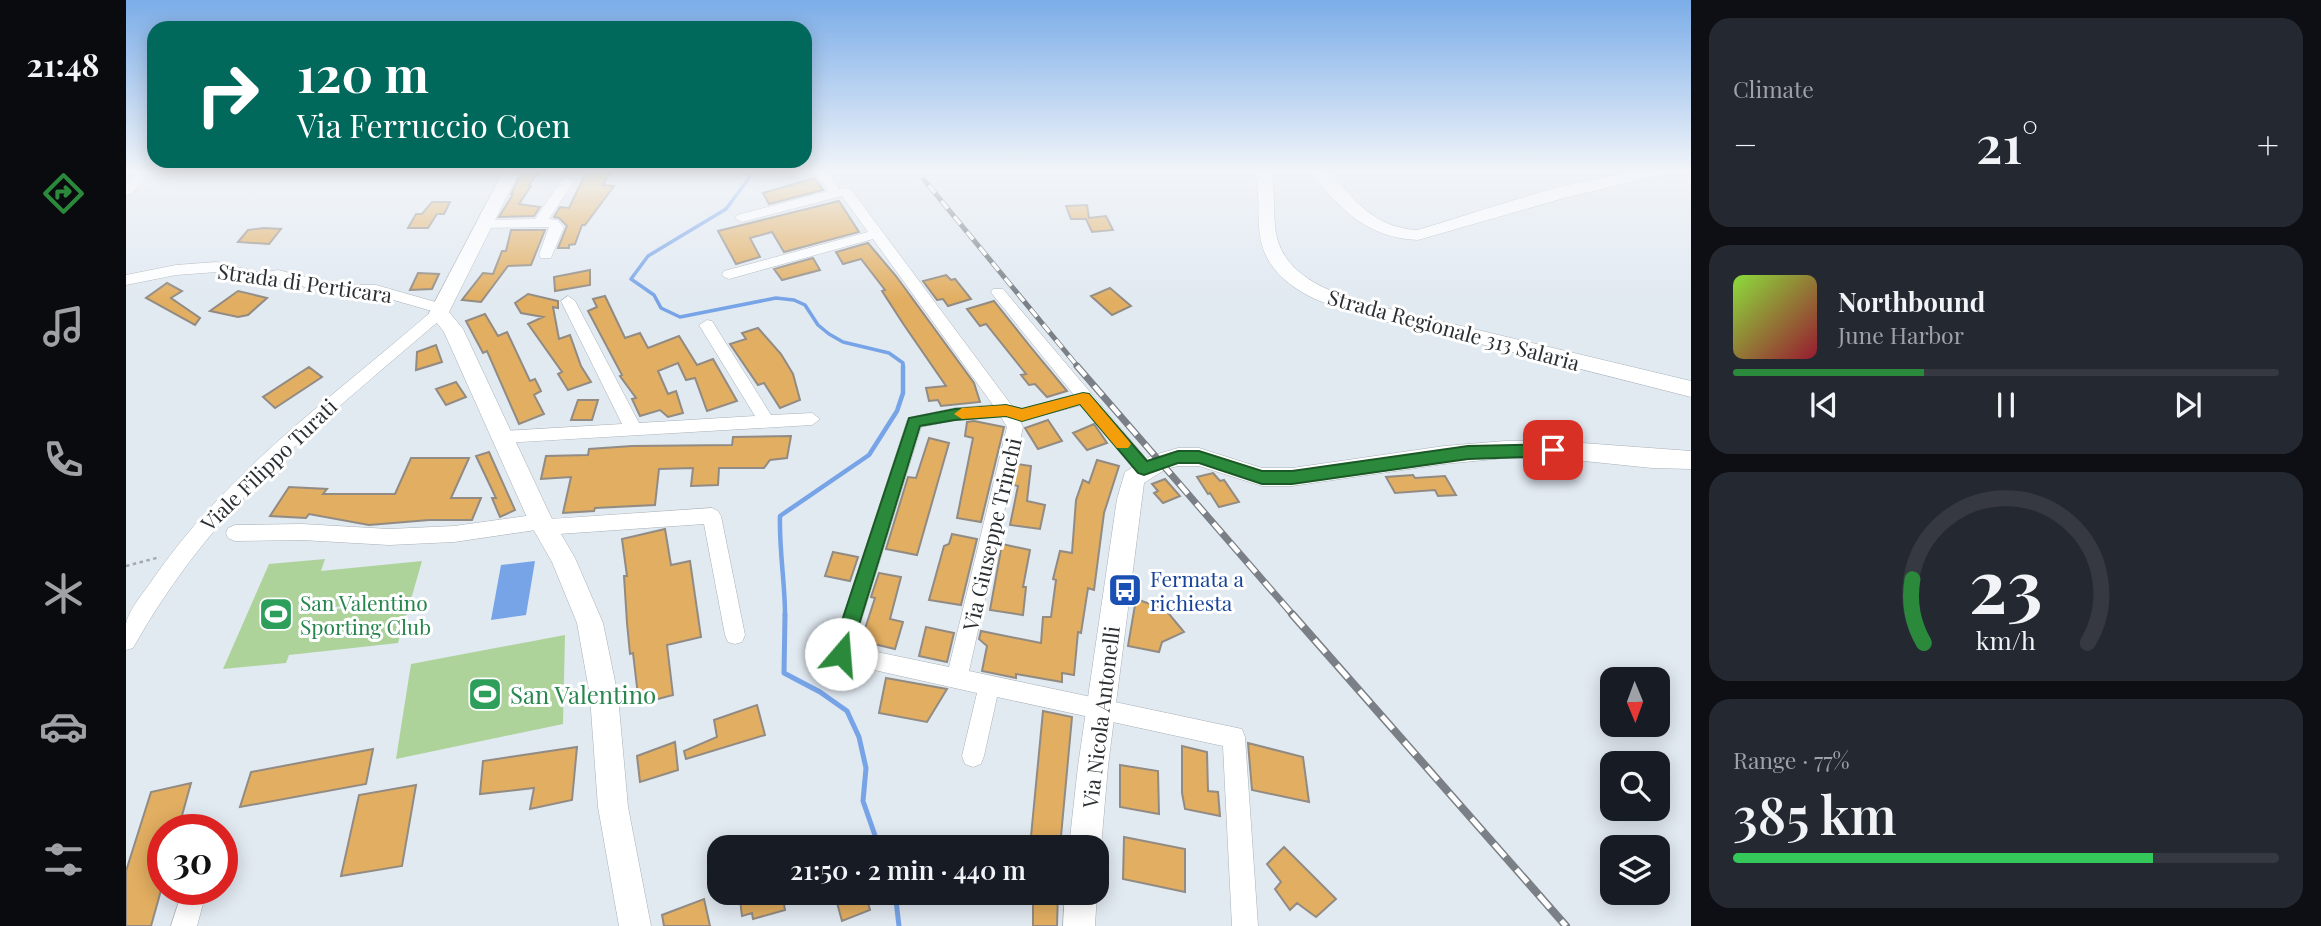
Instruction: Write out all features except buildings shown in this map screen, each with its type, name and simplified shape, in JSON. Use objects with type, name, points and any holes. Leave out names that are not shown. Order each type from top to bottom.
[{"type":"main road","points":[[490,213],[440,310],[453,329],[542,525],[563,558],[590,623],[604,696],[613,807],[635,926]]},
{"type":"main road","name":"Strada Regionale 313 Salaria","points":[[1266,213],[1269,243],[1286,271],[1303,286],[1322,296],[1691,389]]},
{"type":"main road","points":[[1357,213],[1384,232],[1407,236],[1493,213]]},
{"type":"main road","points":[[1144,468],[1178,457],[1199,457],[1262,477],[1292,477],[1468,453],[1536,449],[1661,461],[1691,460]]},
{"type":"main road","name":"Via Nicola Antonelli","points":[[1086,835],[1100,710],[1133,478],[1144,468]]},
{"type":"main road","points":[[1079,926],[1080,905]]},
{"type":"street","points":[[540,222],[546,213]]},
{"type":"street","points":[[742,218],[760,213]]},
{"type":"street","name":"Via Giuseppe Trinchi","points":[[858,213],[1006,410],[1015,427],[957,679]]},
{"type":"street","points":[[484,224],[540,222],[557,226],[545,255]]},
{"type":"street","points":[[729,274],[876,234]]},
{"type":"street","name":"Strada di Perticara","points":[[126,280],[176,270],[217,267],[261,278],[278,275],[336,290],[376,290],[440,310]]},
{"type":"street","points":[[998,292],[1083,398],[1144,468]]},
{"type":"street","points":[[568,301],[634,430]]},
{"type":"street","name":"Viale Filippo Turati","points":[[126,641],[182,551],[221,505],[348,388],[440,310]]},
{"type":"street","points":[[707,325],[767,422]]},
{"type":"street","points":[[1083,398],[1022,415],[1006,410],[955,414],[914,422],[841,654],[1234,737],[1245,926]]},
{"type":"street","points":[[502,437],[812,419]]},
{"type":"street","points":[[235,533],[302,532],[389,537],[712,516],[735,635]]},
{"type":"street","points":[[973,756],[989,686]]},
{"type":"street","points":[[184,926],[190,905]]},
{"type":"path","points":[[126,566],[166,555]]},
{"type":"green space","points":[[325,559],[321,571],[422,561],[411,599],[305,612],[410,602],[398,643],[289,655],[286,663],[223,669],[269,564]]},
{"type":"green space","name":"San Valentino","points":[[565,635],[563,724],[396,759],[411,664]]},
{"type":"water","points":[[535,561],[526,615],[491,620],[501,565]]},
{"type":"waterway","points":[[719,213],[648,256],[631,279],[654,295],[661,308],[680,317],[776,298],[794,300],[805,305],[818,325],[829,334],[843,342],[889,353],[903,363],[903,393],[897,411],[869,455],[780,516],[785,615]]},
{"type":"waterway","points":[[785,615],[784,673],[820,692],[847,711],[859,737],[866,768],[863,801],[875,835]]},
{"type":"waterway","points":[[897,905],[899,926]]},
{"type":"railway","points":[[952,213],[1079,368]]},
{"type":"railway","points":[[1077,366],[1293,615]]},
{"type":"railway","points":[[1292,614],[1566,926]]},
{"type":"slow traffic","points":[[962,414],[1006,410],[1022,415],[1083,398],[1123,444]]},
{"type":"place","name":"Fermata a richiesta","points":[[1125,590]]},
{"type":"place","name":"San Valentino Sporting Club","points":[[276,614]]},
{"type":"place","name":"San Valentino","points":[[485,694]]},
{"type":"route","points":[[841,654],[914,422],[955,414],[1006,410],[1022,415],[1083,398],[1144,468],[1178,457],[1199,457],[1242,473],[1262,477],[1292,477],[1468,453],[1553,450]]}]
